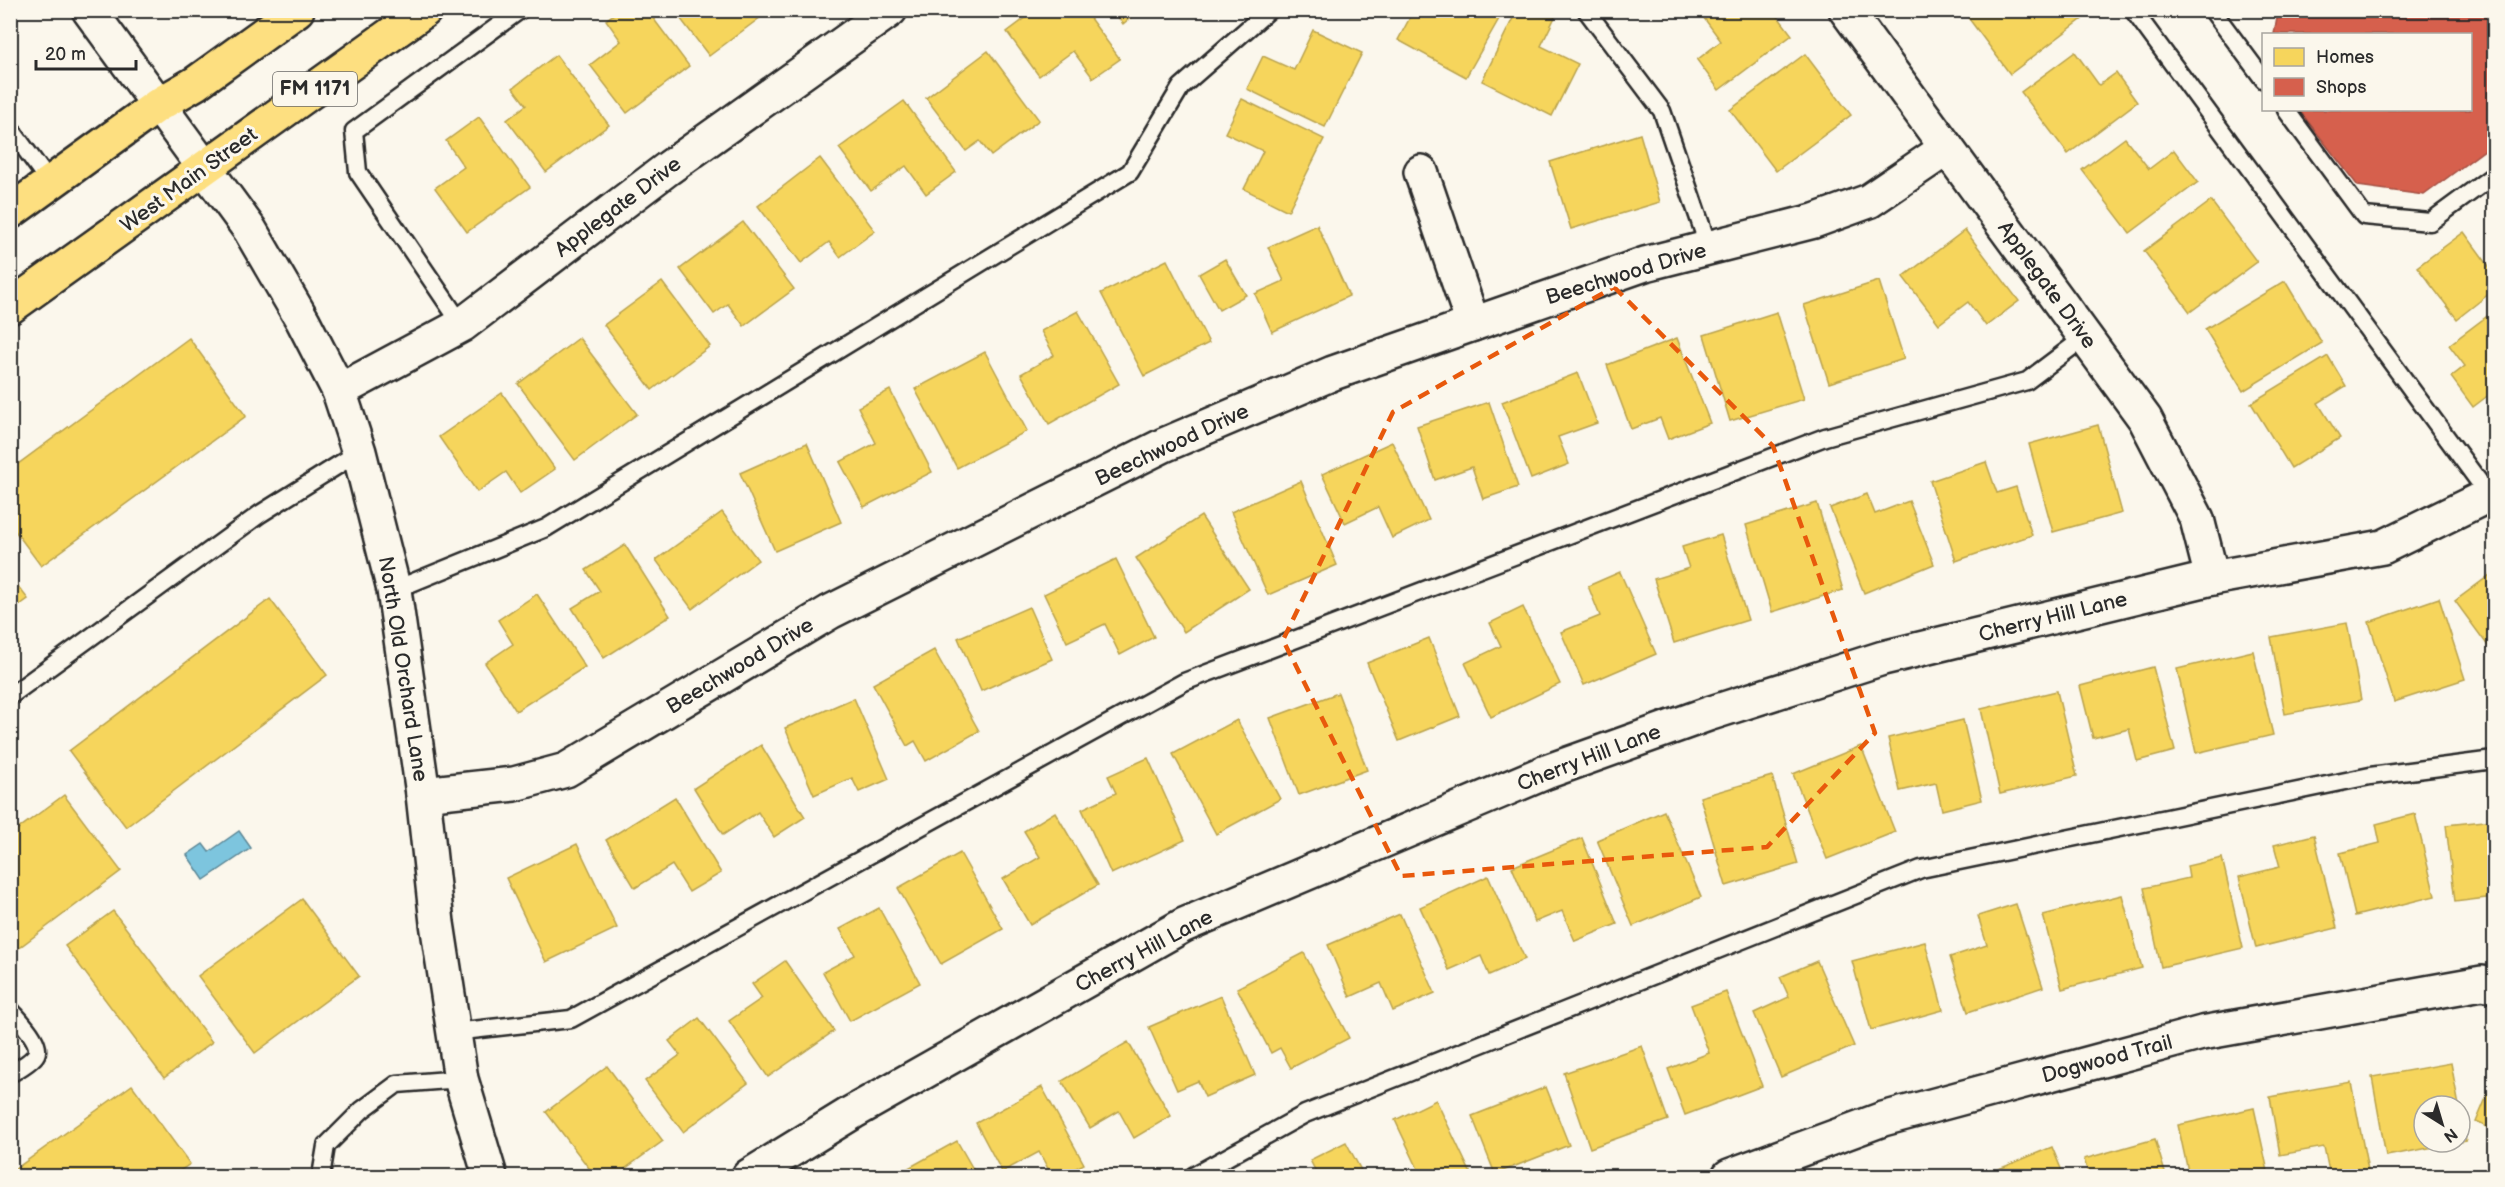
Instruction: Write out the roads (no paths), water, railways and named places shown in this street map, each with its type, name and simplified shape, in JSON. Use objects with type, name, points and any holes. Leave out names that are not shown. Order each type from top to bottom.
[{"type":"main road","points":[[10,212],[158,105],[196,83],[297,10]]},
{"type":"main road","name":"West Main Street","points":[[10,307],[425,10]]},
{"type":"street","name":"North Old Orchard Lane","points":[[89,10],[250,230],[303,321],[339,391],[358,452],[394,590],[423,794],[437,923],[461,1079],[490,1176]]},
{"type":"street","name":"Applegate Drive","points":[[339,391],[462,325],[667,169],[890,10]]},
{"type":"street","name":"Applegate Drive","points":[[1846,10],[2145,419],[2197,519],[2212,578]]},
{"type":"street","name":"Beechwood Drive","points":[[423,794],[514,784],[566,770],[830,612],[1164,445],[1333,373],[1646,264],[1814,221],[1869,201],[1947,148]]},
{"type":"street","points":[[1421,172],[1473,324]]},
{"type":"street","name":"Cherry Hill Lane","points":[[749,1176],[853,1112],[1184,926],[1546,772],[1708,714],[1884,658],[2212,578],[2383,547],[2492,499]]},
{"type":"street","name":"Dogwood Trail","points":[[1729,1176],[1883,1119],[2202,1033],[2482,983],[2494,985]]},
{"type":"lane","points":[[462,325],[357,172],[354,131],[520,10]]},
{"type":"lane","points":[[394,590],[546,528],[1130,172],[1181,87],[1269,10]]},
{"type":"lane","points":[[1586,10],[1662,111],[1709,248]]},
{"type":"lane","points":[[2133,10],[2492,499]]},
{"type":"lane","points":[[2212,10],[2262,77]]},
{"type":"lane","points":[[2287,111],[2364,216],[2430,222],[2494,175]]},
{"type":"lane","points":[[10,128],[50,183]]},
{"type":"lane","points":[[454,1032],[571,1019],[1184,682],[1824,437],[2027,381],[2085,337]]},
{"type":"lane","points":[[10,696],[260,514],[358,452]]},
{"type":"lane","points":[[1193,1176],[1305,1114],[1921,869],[2370,776],[2494,760]]},
{"type":"lane","points":[[10,1009],[39,1049],[36,1056],[10,1074]]},
{"type":"lane","points":[[321,1176],[326,1146],[362,1110],[397,1084],[461,1079]]},
{"type":"water","points":[[239,831],[251,848],[204,880],[187,855],[203,844],[209,852]]}]
